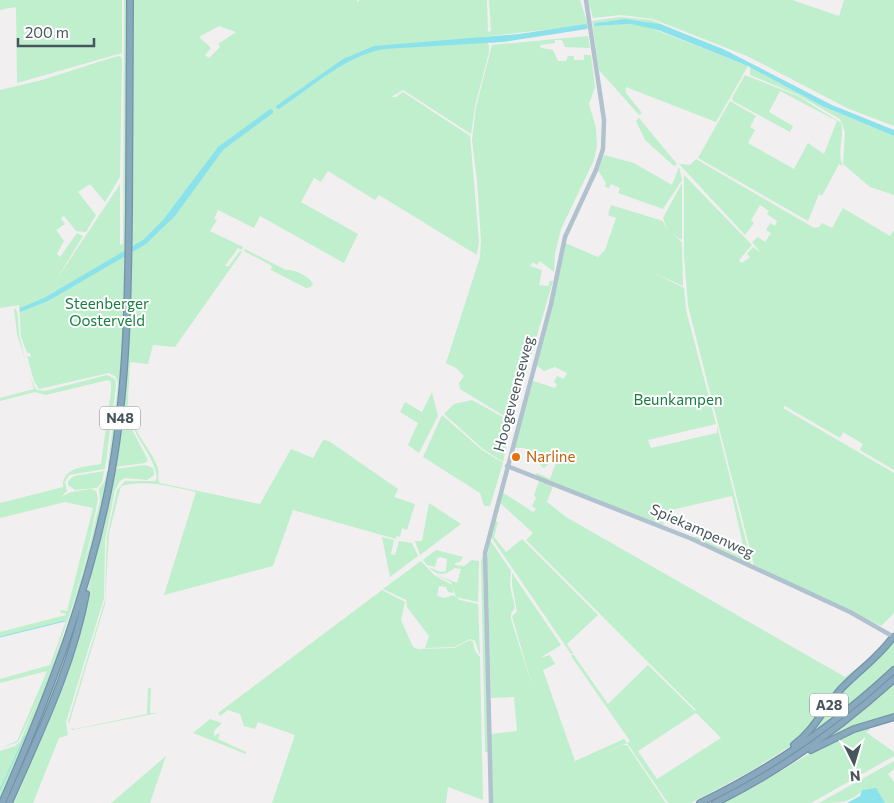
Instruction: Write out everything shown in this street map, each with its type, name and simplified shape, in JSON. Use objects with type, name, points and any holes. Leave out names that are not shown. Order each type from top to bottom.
[{"type":"highway","name":"N48","points":[[11,803],[62,682],[80,625],[108,490],[121,404],[127,336],[129,259],[130,0]]},
{"type":"highway","name":"N48","points":[[2,803],[54,681],[89,575]]},
{"type":"highway","name":"A28","points":[[749,777],[807,734],[837,695],[879,656],[893,637]]},
{"type":"highway","name":"A28","points":[[700,803],[749,777],[826,727],[894,670]]},
{"type":"highway","name":"A28","points":[[785,763],[848,718],[894,679]]},
{"type":"highway","name":"A28","points":[[715,803],[785,763],[843,734],[894,717]]},
{"type":"main road","name":"Hoogeveenseweg","points":[[490,803],[484,559],[551,304],[565,237],[596,170],[603,149],[604,120],[586,0]]},
{"type":"main road","name":"Spiekampenweg","points":[[508,466],[692,539],[850,612],[893,637]]},
{"type":"green space","points":[[0,0],[122,0],[122,53],[17,83],[16,7],[0,10]]},
{"type":"green space","name":"Steenberger Oosterveld","points":[[124,0],[357,0],[357,2],[360,0],[487,0],[488,32],[491,31],[489,0],[580,0],[588,25],[482,37],[489,45],[489,52],[475,106],[471,134],[403,90],[391,97],[396,97],[403,92],[470,136],[479,241],[477,255],[379,195],[375,200],[328,171],[321,182],[314,178],[301,202],[358,234],[344,263],[260,216],[254,228],[218,210],[214,219],[217,220],[210,231],[243,247],[242,250],[238,248],[225,266],[229,266],[240,251],[242,252],[175,347],[153,345],[148,364],[130,362],[127,420],[148,460],[145,463],[115,467],[115,469],[146,465],[153,468],[154,475],[147,480],[125,478],[120,481],[115,490],[105,540],[104,598],[66,722],[68,735],[59,738],[33,803],[14,803],[70,666],[100,538],[111,465],[91,560],[46,697],[0,800],[0,751],[15,746],[20,742],[67,628],[89,548],[100,500],[99,489],[109,470],[108,464],[118,384],[116,377],[109,373],[39,389],[34,381],[27,356],[31,357],[30,353],[27,353],[21,337],[19,305],[0,308],[0,90],[42,80],[120,56],[122,59],[120,177],[105,202],[90,184],[78,192],[96,215],[86,232],[76,231],[64,216],[61,218],[65,224],[56,230],[64,241],[57,254],[60,257],[77,233],[83,236],[55,282],[120,184],[120,245],[123,244]],"holes":[[[219,26],[236,32],[218,44],[220,47],[209,58],[205,55],[211,48],[199,37]]]},
{"type":"green space","points":[[588,0],[792,0],[839,16],[844,0],[894,0],[894,126],[849,109],[747,56],[653,19],[621,15],[593,18]]},
{"type":"green space","points":[[620,17],[652,20],[684,34],[651,23],[629,20],[595,23],[594,26],[631,24],[648,27],[748,66],[716,122],[626,87],[626,93],[642,113],[639,115],[599,70],[592,21]]},
{"type":"green space","points":[[588,36],[590,48],[565,47],[562,40],[555,40],[555,43],[540,45],[541,48],[553,50],[558,61],[566,61],[568,56],[574,56],[574,60],[584,60],[584,55],[591,55],[595,87],[589,104],[596,128],[597,146],[594,160],[561,229],[555,254],[554,272],[540,261],[537,265],[533,262],[530,266],[542,270],[539,285],[548,286],[550,281],[553,281],[512,421],[460,389],[459,383],[464,376],[456,368],[446,363],[480,257],[481,241],[477,181],[472,140],[476,107],[492,45]]},
{"type":"green space","points":[[750,66],[822,106],[894,136],[894,195],[870,187],[843,164],[845,132],[840,119],[798,95],[750,75]]},
{"type":"green space","points":[[745,75],[798,96],[841,123],[840,156],[843,166],[839,164],[822,196],[819,194],[808,221],[698,158],[730,101],[756,116],[750,127],[755,130],[748,143],[794,169],[808,143],[824,154],[837,121],[780,91],[769,112],[793,126],[790,132],[733,101],[732,98]]},
{"type":"green space","points":[[639,118],[677,164],[674,166],[645,140],[636,121]]},
{"type":"green space","points":[[604,155],[634,163],[672,185],[679,167],[682,180],[663,209],[618,193],[620,188],[611,184],[609,188],[605,187],[606,183],[598,170]]},
{"type":"green space","points":[[696,159],[814,228],[819,227],[822,223],[832,228],[843,208],[890,236],[894,230],[894,470],[860,450],[863,444],[843,432],[840,438],[785,406],[783,408],[894,473],[894,613],[881,626],[754,565],[688,306],[684,255],[684,175],[752,245],[739,260],[742,263],[750,257],[747,254],[753,247],[761,253],[752,242],[758,237],[765,242],[771,233],[766,230],[770,223],[775,226],[777,221],[767,214],[769,211],[760,205],[751,220],[754,223],[745,235],[679,164],[690,165]]},
{"type":"green space","points":[[682,183],[682,240],[668,231],[663,218]]},
{"type":"green space","name":"Beunkampen","points":[[611,205],[663,221],[667,229],[682,243],[683,286],[650,271],[684,288],[686,310],[716,424],[648,440],[651,448],[717,433],[717,426],[751,561],[750,565],[690,537],[697,537],[746,559],[732,496],[654,514],[654,519],[664,523],[663,525],[535,476],[537,473],[550,479],[560,452],[554,449],[547,466],[543,468],[540,464],[541,455],[524,448],[514,448],[533,381],[555,388],[557,384],[554,382],[557,376],[564,379],[567,373],[555,367],[544,371],[536,365],[565,243],[598,257],[605,250],[616,218],[608,215]]},
{"type":"green space","points":[[245,249],[286,270],[305,276],[313,283],[311,287],[306,288],[271,270],[272,266],[244,251]]},
{"type":"green space","points":[[14,309],[17,312],[19,333],[26,363],[37,390],[45,391],[107,375],[115,379],[116,386],[105,469],[69,475],[65,482],[67,491],[61,497],[71,492],[91,489],[96,491],[98,498],[77,592],[45,683],[18,742],[1,748],[17,741],[47,671],[0,683],[0,679],[50,665],[66,621],[0,637],[0,632],[66,615],[60,612],[61,610],[67,611],[93,508],[65,502],[0,518],[0,503],[63,487],[66,475],[71,471],[101,464],[111,391],[111,382],[108,380],[46,395],[35,392],[0,401],[0,398],[34,389],[17,334]]},
{"type":"green space","points":[[432,392],[438,416],[419,453],[408,445],[418,423],[400,412],[405,402],[422,412]]},
{"type":"green space","points":[[472,400],[512,422],[503,462],[483,449],[444,414],[454,404]]},
{"type":"green space","points":[[129,409],[134,426],[155,460],[160,483],[260,504],[291,449],[313,458],[323,440],[329,441],[398,489],[394,497],[415,504],[407,530],[402,528],[400,537],[396,536],[396,539],[293,510],[273,566],[164,595],[196,492],[140,483],[121,486],[109,533],[105,604],[69,724],[68,722],[105,600],[107,536],[117,490],[125,481],[155,481],[157,477],[151,459],[133,427]]},
{"type":"green space","points":[[442,415],[482,450],[503,463],[490,506],[484,506],[480,493],[423,457]]},
{"type":"green space","points":[[104,471],[102,482],[97,488],[75,490],[68,485],[68,481],[74,476]]},
{"type":"green space","points":[[539,481],[553,486],[547,502],[566,517],[845,677],[869,659],[850,678],[811,728],[792,745],[749,772],[691,803],[668,803],[627,743],[630,741],[571,656],[573,654],[608,704],[648,665],[696,710],[526,540],[533,533],[499,502],[502,492],[533,512],[536,509],[532,506],[536,498],[534,495]],"holes":[[[696,713],[721,738],[657,779],[638,751]]]},
{"type":"green space","points":[[429,503],[461,524],[420,555],[415,541],[422,541]]},
{"type":"green space","points":[[495,521],[498,522],[494,537],[506,552],[522,539],[598,615],[567,644],[573,653],[571,654],[491,537]]},
{"type":"green space","points":[[382,537],[394,540],[391,554],[395,555],[399,541],[412,543],[418,556],[390,577]]},
{"type":"green space","points":[[490,540],[511,571],[510,586],[515,608],[511,613],[511,619],[533,689],[512,616],[517,612],[512,585],[512,573],[561,645],[540,658],[550,655],[555,664],[543,670],[575,761],[624,739],[627,743],[593,757],[627,745],[666,803],[492,803],[491,734],[517,731],[514,697],[491,698],[487,559]]},
{"type":"green space","points":[[436,550],[463,557],[455,565],[464,566],[472,560],[479,561],[478,602],[456,597],[451,582],[435,574],[457,583],[461,569],[455,568],[442,574],[436,573],[429,567],[440,572],[446,571],[447,559],[440,557],[437,559],[435,567],[427,565],[423,560]]},
{"type":"green space","points":[[483,555],[488,752],[485,752],[481,561]]},
{"type":"green space","points":[[421,561],[434,575],[452,585],[454,593],[448,592],[446,587],[439,586],[437,596],[445,598],[453,595],[460,600],[478,604],[480,655],[475,641],[470,639],[454,647],[425,648],[429,636],[407,607],[406,600],[383,589]]},
{"type":"green space","points":[[382,590],[405,602],[401,620],[413,647],[418,649],[454,648],[470,640],[473,642],[475,651],[480,657],[483,800],[448,787],[446,803],[272,803],[295,735],[258,722],[255,729],[244,726],[240,714],[228,710],[220,716],[218,713]]},
{"type":"green space","points":[[84,594],[71,653],[8,803],[3,803],[55,682]]},
{"type":"green space","points":[[889,639],[869,659],[886,640]]},
{"type":"green space","points":[[894,640],[894,667],[850,706],[801,742],[847,685],[872,664]]},
{"type":"green space","points":[[894,684],[894,716],[820,743],[866,709]]},
{"type":"green space","points":[[148,688],[151,688],[150,713],[158,713],[72,730],[71,728],[75,729],[147,714]]},
{"type":"green space","points":[[210,719],[222,723],[214,731],[214,736],[220,733],[218,739],[246,752],[246,754],[193,733]]},
{"type":"green space","points":[[868,726],[870,730],[866,732],[894,752],[894,756],[811,803],[723,803],[830,742]]},
{"type":"green space","points":[[166,756],[150,803],[111,803],[117,798]]},
{"type":"green space","points":[[894,761],[894,769],[888,774],[894,782],[894,803],[885,803],[870,789],[863,790],[849,800],[819,803]]},
{"type":"water","points":[[625,19],[660,24],[723,49],[832,105],[894,130],[894,136],[822,106],[748,66],[658,30],[631,24],[594,26],[595,23]]},
{"type":"water","points":[[586,24],[587,29],[503,42],[384,49],[356,58],[342,65],[279,109],[276,108],[276,106],[343,59],[374,46],[519,34]]},
{"type":"water","points":[[270,109],[273,110],[273,113],[223,150],[175,216],[146,244],[48,301],[20,312],[20,308],[44,298],[143,240],[163,220],[218,147]]},
{"type":"water","points":[[876,788],[885,803],[847,803],[860,796],[862,790]]},
{"type":"waterway","points":[[0,637],[65,621]]},
{"type":"waterway","points":[[0,790],[25,736]]},
{"type":"place","name":"Narline","points":[[516,457]]}]
